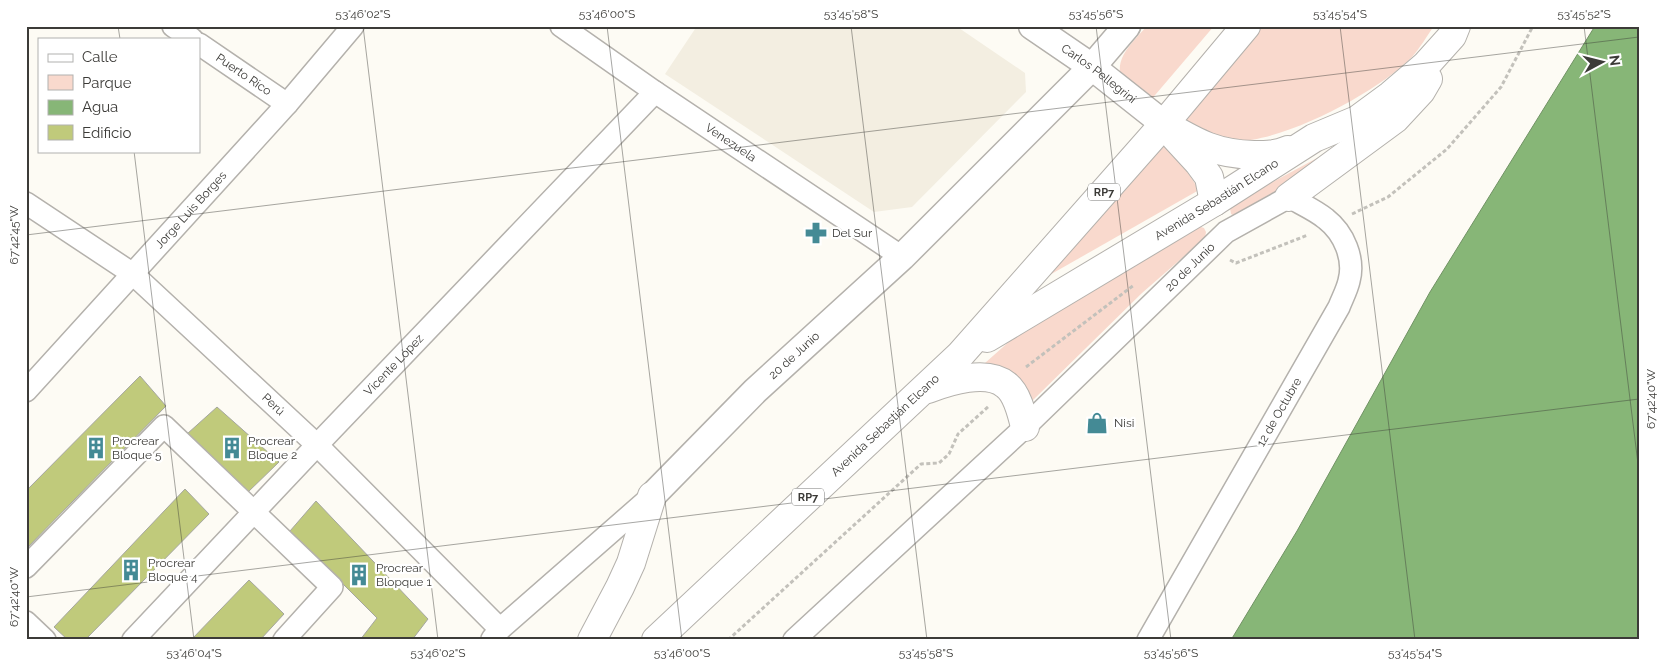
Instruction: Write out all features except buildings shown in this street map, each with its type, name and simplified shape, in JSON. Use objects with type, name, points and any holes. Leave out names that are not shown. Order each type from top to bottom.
[{"type":"main road","name":"Avenida Sebastián Elcano","points":[[656,640],[960,355],[1164,124],[1246,26]]},
{"type":"main road","name":"Avenida Sebastián Elcano","points":[[960,355],[1214,202],[1314,138],[1357,120],[1391,95],[1425,66],[1454,31]]},
{"type":"main road","points":[[1289,196],[1395,119],[1421,91],[1454,31]]},
{"type":"main road","points":[[1164,124],[1196,142],[1217,151],[1239,154],[1280,154],[1314,138]]},
{"type":"main road","points":[[1164,124],[1209,177],[1214,202]]},
{"type":"main road","points":[[922,391],[949,381],[993,378],[1008,386],[1020,406],[1025,427]]},
{"type":"main road","points":[[592,640],[631,563],[652,496]]},
{"type":"street","points":[[173,26],[191,38]]},
{"type":"street","name":"Jorge Luis Borges","points":[[26,391],[288,104],[353,26]]},
{"type":"street","name":"Venezuela","points":[[562,26],[655,92],[902,256]]},
{"type":"street","name":"Carlos Pellegrini","points":[[1032,26],[1092,67],[1164,124]]},
{"type":"street","name":"20 de Junio","points":[[496,635],[652,496],[756,391],[902,256],[1092,67],[1127,26]]},
{"type":"street","name":"Puerto Rico","points":[[200,45],[288,104]]},
{"type":"street","name":"Vicente López","points":[[133,640],[317,444],[655,92]]},
{"type":"street","name":"20 de Junio","points":[[794,640],[1025,427],[1226,232],[1289,196]]},
{"type":"street","name":"12 de Octubre","points":[[1148,640],[1339,307],[1350,280],[1350,257],[1337,231],[1326,219],[1289,196]]},
{"type":"street","points":[[1214,202],[1226,232]]},
{"type":"street","name":"Perú","points":[[26,203],[133,274],[317,444],[496,635]]},
{"type":"street","points":[[26,567],[164,426],[332,587],[284,640]]},
{"type":"street","points":[[26,622],[45,640]]},
{"type":"shaded area","points":[[697,26],[956,26],[1025,73],[1026,92],[912,207],[874,212],[665,74]]},
{"type":"green space","points":[[1147,26],[1214,26],[1150,101],[1124,81],[1120,73],[1122,58],[1126,51]]},
{"type":"green space","points":[[1258,26],[1434,26],[1412,57],[1374,87],[1322,116],[1293,128],[1266,137],[1241,141],[1220,140],[1178,121]]},
{"type":"green space","points":[[1166,138],[1199,190],[1025,289]]},
{"type":"green space","points":[[1343,144],[1303,176],[1236,217],[1231,214],[1230,208],[1234,203]]},
{"type":"green space","points":[[1198,226],[1204,228],[1206,232],[1205,238],[1142,293],[1030,403],[1028,393],[1015,375],[1002,368],[985,363],[1021,331]]},
{"type":"water","points":[[1595,26],[1639,26],[1639,640],[1231,640],[1297,531],[1430,292]]},
{"type":"place","name":"Del Sur","points":[[816,233]]},
{"type":"place","name":"Nisi","points":[[1097,423]]},
{"type":"place","name":"Procrear Bloque 5","points":[[96,448]]},
{"type":"place","name":"Procrear Bloque 2","points":[[232,448]]},
{"type":"place","name":"Procrear Bloque 4","points":[[131,570]]},
{"type":"place","name":"Procrear Blopque 1","points":[[359,575]]}]
